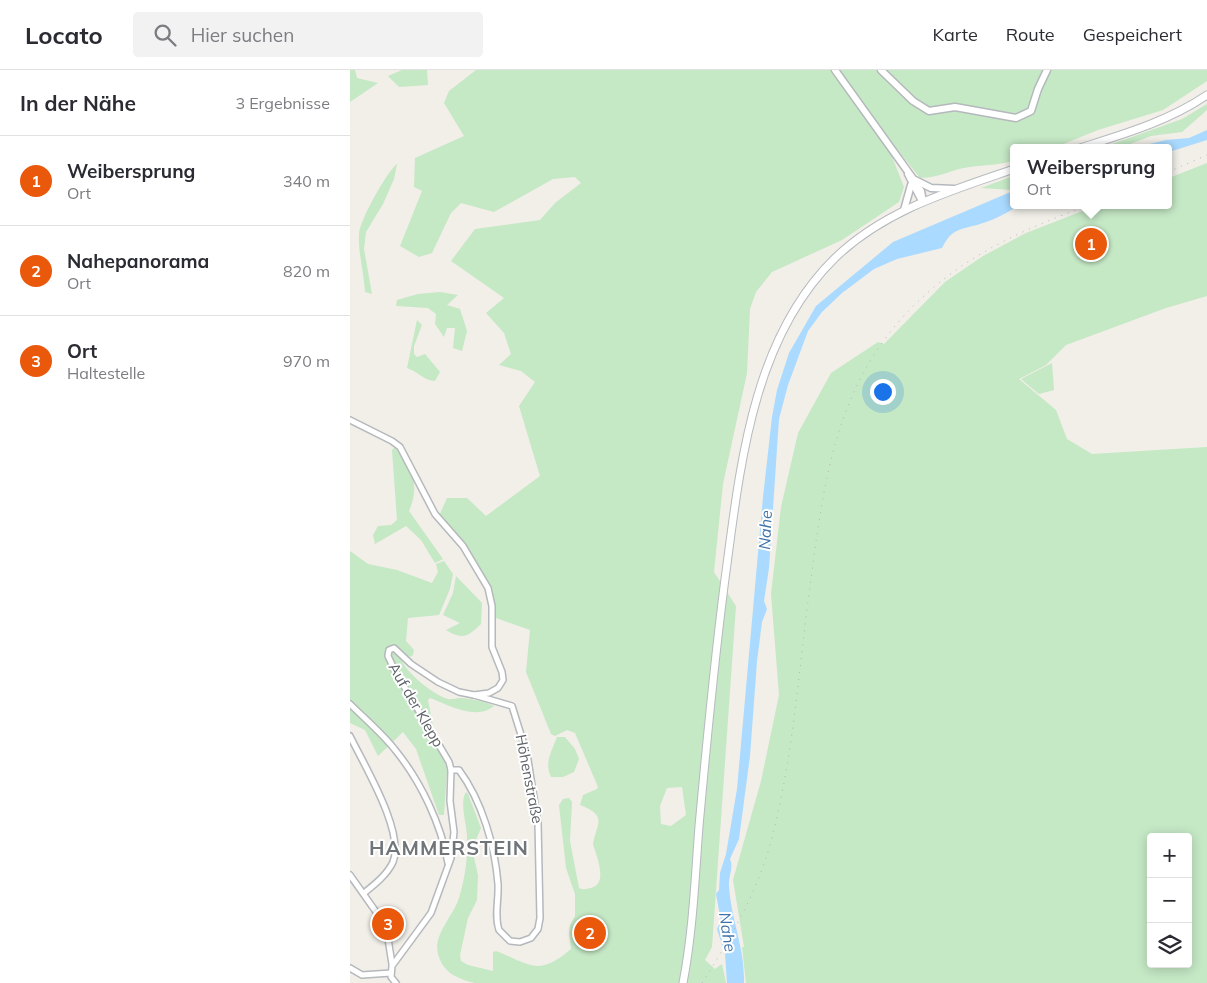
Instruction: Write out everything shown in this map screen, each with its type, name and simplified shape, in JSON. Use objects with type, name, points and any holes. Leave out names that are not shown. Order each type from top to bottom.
[{"type":"main road","points":[[1092,144],[1161,120],[1207,95]]},
{"type":"main road","points":[[683,983],[730,536],[747,441],[763,380],[777,343],[790,316],[816,280],[836,258],[860,237],[904,210],[923,201],[1010,170]]},
{"type":"street","points":[[835,70],[908,173],[923,201]]},
{"type":"street","points":[[881,70],[913,101],[929,111],[955,108],[1016,118],[1031,112],[1038,89],[1048,70]]},
{"type":"street","points":[[913,182],[931,188],[954,189]]},
{"type":"street","points":[[904,210],[913,182]]},
{"type":"street","points":[[350,420],[400,447],[435,514],[473,561],[490,593],[493,614],[492,647],[503,676],[501,684],[493,691],[474,695]]},
{"type":"street","name":"Auf der Klepp","points":[[451,770],[414,700],[390,663],[389,650],[394,648],[410,664],[447,688],[512,706]]},
{"type":"street","points":[[350,704],[404,762],[433,815],[443,840],[448,863]]},
{"type":"street","name":"Höhenstraße","points":[[451,770],[459,770],[462,775],[477,804],[491,842],[497,876],[499,930],[510,941],[525,941],[534,935],[540,924],[539,836],[527,754],[512,706]]},
{"type":"street","points":[[350,736],[380,800],[395,840],[395,855],[390,868],[364,893]]},
{"type":"street","points":[[392,964],[431,913],[443,886],[454,839],[450,801],[451,770]]},
{"type":"street","points":[[350,875],[386,926],[392,964],[391,972],[396,983]]},
{"type":"street","points":[[350,968],[362,975],[391,972]]},
{"type":"green space","points":[[350,70],[355,70],[357,78],[378,83],[350,102]]},
{"type":"green space","points":[[402,70],[427,70],[428,85],[399,87],[388,76]]},
{"type":"green space","points":[[476,70],[1207,70],[1207,81],[1163,110],[1098,130],[1063,144],[1010,144],[1010,162],[964,168],[934,177],[920,178],[897,149],[891,154],[904,187],[899,202],[842,240],[772,272],[756,292],[750,309],[747,373],[723,484],[714,572],[736,606],[712,947],[705,960],[715,969],[722,964],[726,983],[475,983],[452,974],[440,961],[437,947],[438,939],[459,898],[464,875],[467,832],[463,802],[466,792],[481,828],[472,849],[478,875],[477,900],[468,918],[460,955],[461,961],[468,965],[493,971],[493,952],[496,951],[526,964],[542,966],[560,958],[571,949],[569,933],[570,925],[575,916],[575,894],[566,868],[559,805],[563,799],[569,798],[572,802],[570,841],[579,888],[586,889],[596,885],[600,875],[593,844],[598,826],[598,817],[589,809],[580,805],[583,795],[598,787],[575,733],[567,730],[555,736],[551,734],[526,672],[530,630],[496,618],[490,589],[477,563],[439,516],[447,498],[467,498],[486,516],[540,476],[519,406],[535,382],[521,371],[499,365],[511,354],[504,333],[486,313],[504,298],[451,261],[475,229],[540,220],[555,203],[581,183],[575,177],[553,179],[494,212],[461,203],[451,213],[432,253],[419,257],[400,246],[422,191],[414,187],[415,158],[464,136],[444,103],[449,91]],"holes":[[[682,787],[686,815],[671,826],[661,824],[660,806],[667,788]]]},
{"type":"green space","points":[[1207,104],[1207,110],[1182,132],[1151,136],[1130,144],[1112,144],[1182,119]]},
{"type":"green space","points":[[1207,163],[1207,296],[1166,308],[1066,345],[1046,365],[1019,379],[1056,410],[1067,439],[1092,454],[1207,447],[1207,983],[746,983],[742,947],[744,947],[733,880],[761,781],[779,695],[771,594],[781,507],[798,433],[831,373],[878,342],[884,344],[945,282],[983,256],[1026,233],[1088,209],[1172,209],[1172,177]]},
{"type":"green space","points":[[397,164],[394,179],[383,204],[366,232],[364,249],[372,294],[365,292],[359,248],[360,227],[374,197]]},
{"type":"green space","points":[[1010,177],[1010,190],[981,188]]},
{"type":"green space","points":[[440,292],[458,295],[447,305],[460,309],[467,331],[462,351],[453,348],[455,328],[447,328],[444,337],[435,324],[436,314],[428,308],[396,306],[397,300],[418,294]]},
{"type":"green space","points":[[417,320],[422,325],[414,346],[414,354],[417,357],[425,354],[440,372],[435,381],[431,381],[407,368]]},
{"type":"green space","points":[[1052,363],[1054,390],[1039,394],[1021,379]]},
{"type":"green space","points":[[396,446],[407,461],[413,477],[414,493],[409,511],[443,559],[435,563],[421,540],[406,526],[375,544],[373,535],[378,526],[391,525],[397,520],[392,450]]},
{"type":"green space","points":[[350,551],[368,564],[397,570],[432,583],[438,572],[436,564],[444,561],[453,574],[450,589],[439,615],[408,618],[406,641],[414,650],[413,655],[410,657],[399,652],[400,658],[411,673],[434,692],[448,699],[468,699],[494,706],[487,710],[471,712],[454,708],[430,698],[428,700],[434,731],[449,757],[445,763],[447,771],[444,815],[439,815],[416,749],[403,732],[378,756],[365,730],[350,723]]},
{"type":"green space","points":[[456,576],[482,603],[481,624],[465,636],[446,630],[460,623],[443,615],[453,593]]},
{"type":"green space","points":[[557,737],[565,737],[575,749],[579,759],[574,772],[563,777],[551,777],[548,766],[549,757]]},
{"type":"water","points":[[1207,130],[1207,140],[1172,151],[1172,144],[1150,144],[1166,140],[1189,138]]},
{"type":"water","name":"Nahe","points":[[1010,192],[1010,209],[1013,209],[1010,211],[992,220],[955,232],[942,248],[897,259],[874,269],[842,293],[822,312],[808,331],[788,385],[779,419],[769,568],[764,601],[767,609],[762,622],[757,661],[750,756],[739,839],[730,859],[730,898],[744,970],[744,983],[727,983],[725,954],[717,929],[721,921],[716,894],[719,890],[720,873],[726,854],[737,789],[763,497],[777,390],[789,353],[816,306],[893,242]]},
{"type":"railway","points":[[1172,170],[1207,155]]},
{"type":"railway","points":[[702,983],[743,913],[760,875],[772,837],[780,805],[791,741],[824,490],[834,449],[847,410],[864,372],[886,337],[915,304],[952,273],[1001,243],[1036,226],[1079,209]]},
{"type":"place","name":"Weibersprung","points":[[1091,244]]},
{"type":"place","name":"Ort","points":[[388,924]]},
{"type":"place","name":"Nahepanorama","points":[[590,933]]},
{"type":"district","name":"HAMMERSTEIN","points":[[449,848]]}]
